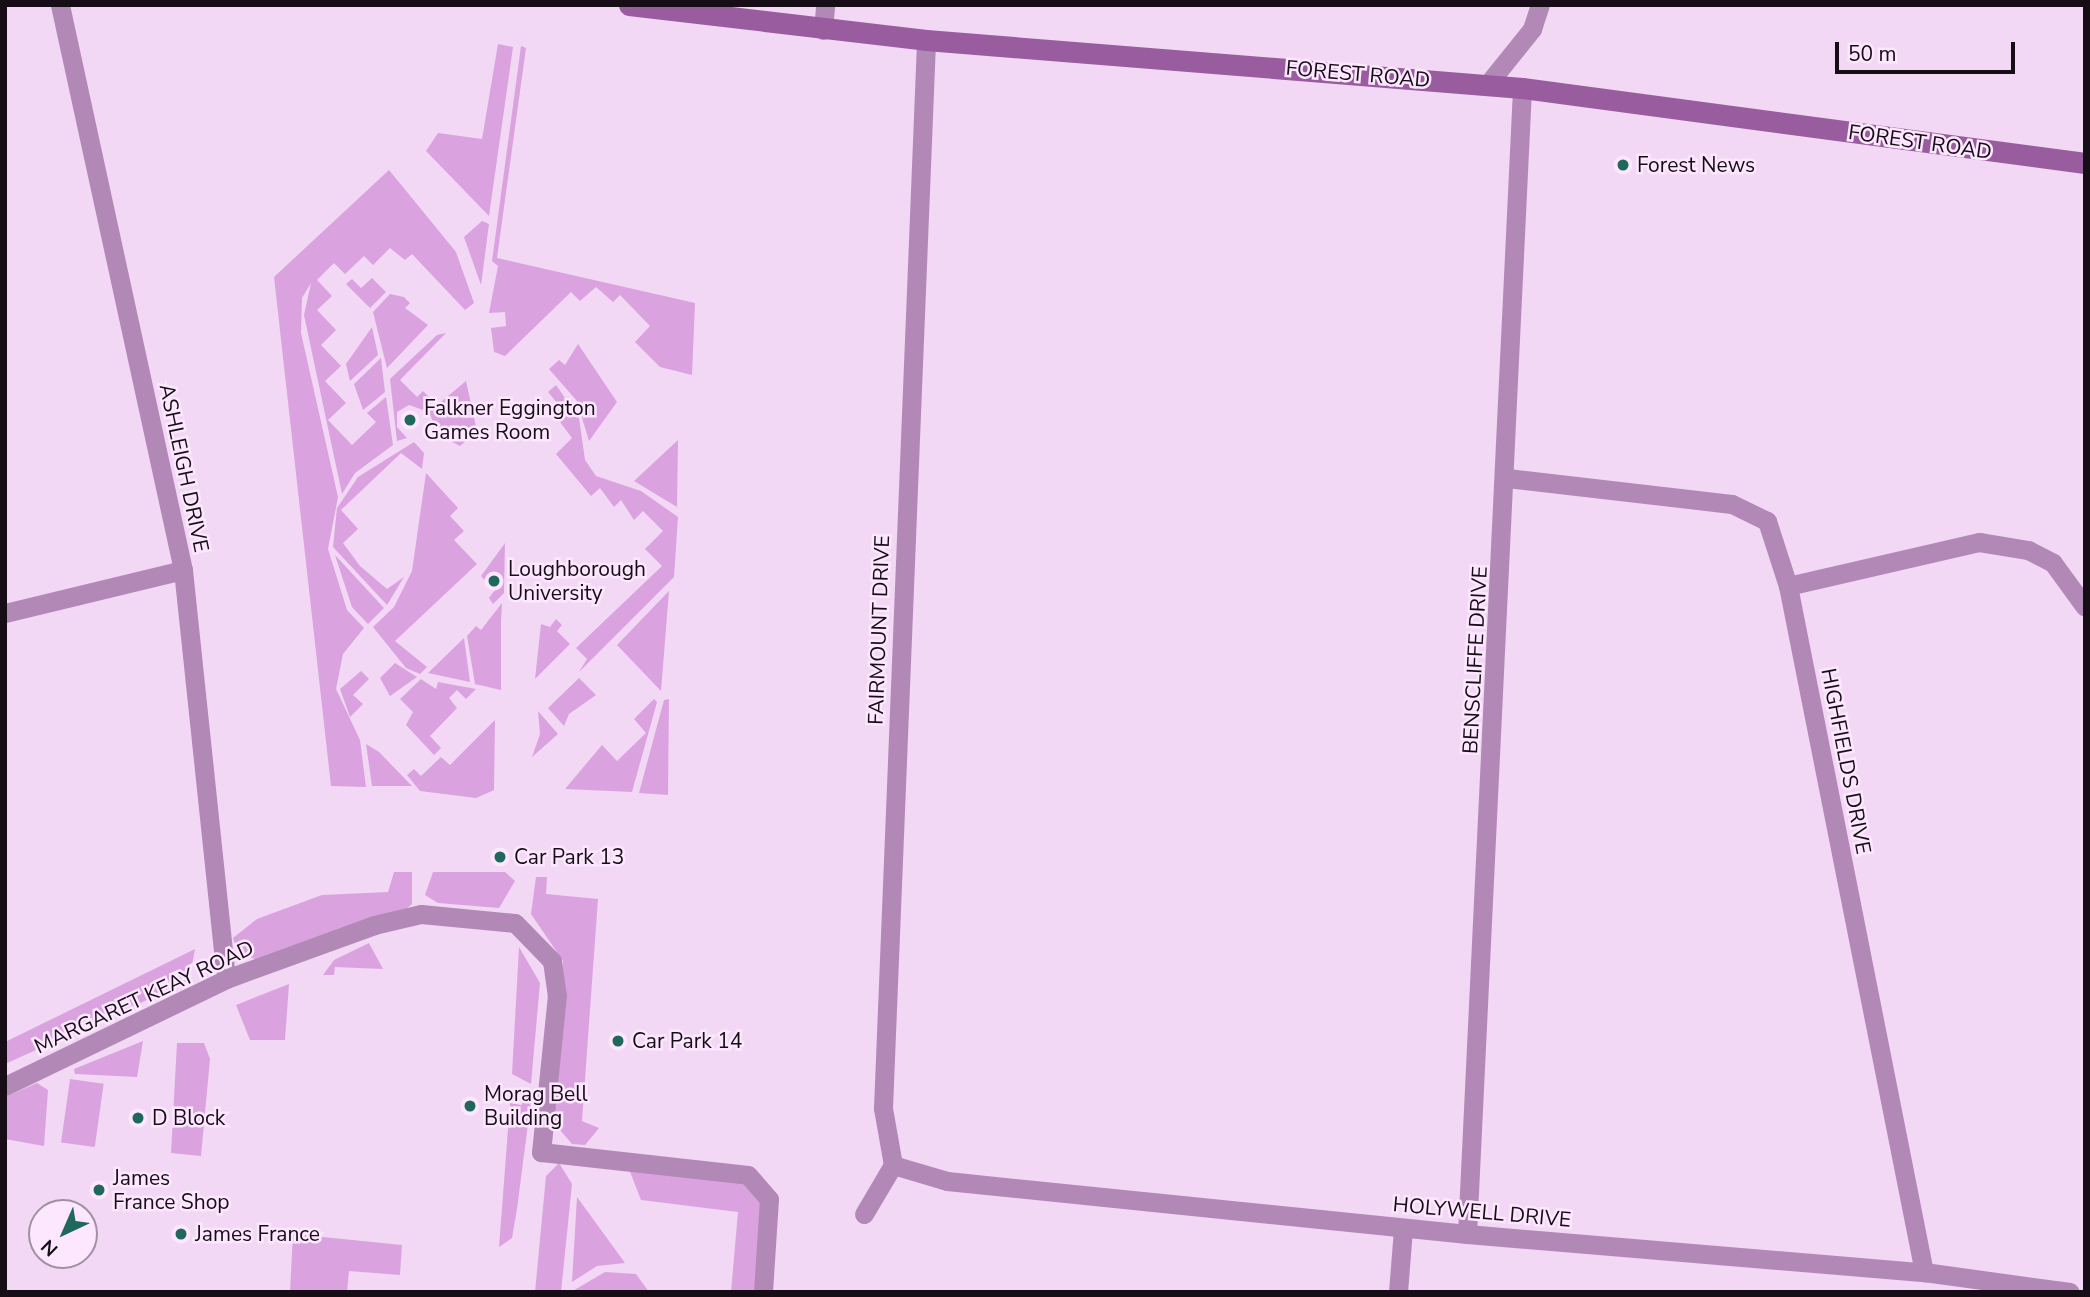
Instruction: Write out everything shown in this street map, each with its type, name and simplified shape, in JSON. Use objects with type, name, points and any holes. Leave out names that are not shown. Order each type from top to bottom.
[{"type":"street","name":"ASHLEIGH DRIVE","points":[[60,5],[183,570],[226,979]]},
{"type":"street","name":"FOREST ROAD","points":[[629,5],[823,30],[926,40],[1522,88],[2085,163]]},
{"type":"street","points":[[823,30],[825,5]]},
{"type":"street","points":[[1488,85],[1532,29],[1540,5]]},
{"type":"street","name":"FAIRMOUNT DRIVE","points":[[894,1165],[883,1108],[926,40]]},
{"type":"street","name":"BENSCLIFFE DRIVE","points":[[1467,1234],[1507,478],[1522,88]]},
{"type":"street","name":"HIGHFIELDS DRIVE","points":[[1507,478],[1751,511],[1767,521],[1788,586],[1924,1272]]},
{"type":"street","points":[[1788,586],[1979,542],[2028,550],[2053,563],[2085,607]]},
{"type":"street","points":[[5,612],[183,570]]},
{"type":"street","name":"MARGARET KEAY ROAD","points":[[5,1086],[226,979],[421,914],[515,923],[552,961],[557,995],[541,1152],[748,1175],[769,1199],[764,1292]]},
{"type":"street","points":[[864,1214],[894,1165]]},
{"type":"street","name":"HOLYWELL DRIVE","points":[[894,1165],[947,1181],[1467,1234],[1924,1272],[2070,1292]]},
{"type":"street","points":[[1398,1292],[1403,1228]]},
{"type":"shaded area","points":[[498,44],[513,47],[489,216],[426,151],[438,133],[482,139]]},
{"type":"shaded area","points":[[521,46],[526,48],[497,258],[695,303],[692,375],[660,367],[635,342],[650,326],[620,295],[613,302],[596,287],[580,301],[571,292],[505,356],[494,352],[491,328],[506,326],[505,312],[489,313],[498,266],[492,261]]},
{"type":"shaded area","points":[[389,170],[456,252],[474,303],[465,310],[412,254],[405,260],[390,248],[373,265],[364,256],[345,274],[334,263],[317,280],[332,296],[317,310],[336,330],[321,345],[341,366],[325,381],[346,403],[328,420],[352,445],[376,422],[367,413],[386,397],[393,445],[355,473],[342,494],[304,315],[311,283],[302,298],[301,333],[338,497],[328,549],[347,610],[364,628],[343,654],[336,689],[360,740],[366,787],[331,786],[274,277]]},
{"type":"shaded area","points":[[482,221],[489,224],[481,285],[464,237]]},
{"type":"shaded area","points":[[372,278],[386,292],[370,308],[346,284],[352,279],[361,288]]},
{"type":"shaded area","points":[[390,294],[404,297],[410,303],[405,308],[428,325],[387,368],[373,312]]},
{"type":"shaded area","points":[[372,327],[378,355],[350,381],[346,364]]},
{"type":"shaded area","points":[[446,333],[400,380],[417,397],[423,391],[431,399],[423,410],[409,405],[397,412],[397,427],[407,438],[397,441],[390,379],[437,335]]},
{"type":"shaded area","points":[[578,344],[617,402],[589,441],[577,401],[549,369],[559,360],[565,365]]},
{"type":"shaded area","points":[[381,358],[385,392],[363,410],[354,384]]},
{"type":"shaded area","points":[[466,381],[477,431],[460,446],[438,434],[429,412]]},
{"type":"shaded area","points":[[556,385],[579,418],[585,460],[596,476],[641,491],[678,517],[674,577],[579,672],[587,659],[576,648],[662,566],[645,549],[663,531],[643,511],[634,520],[621,500],[614,507],[600,488],[591,496],[556,454],[572,438],[560,422],[567,415],[548,392]]},
{"type":"shaded area","points":[[678,440],[677,507],[634,481]]},
{"type":"shaded area","points":[[414,442],[424,453],[422,469],[401,453],[341,510],[358,529],[343,543],[360,566],[387,589],[404,577],[387,605],[333,547],[337,508],[358,477]]},
{"type":"shaded area","points":[[426,473],[458,508],[450,516],[464,531],[454,540],[477,564],[395,641],[427,667],[420,674],[406,668],[373,627],[394,607],[412,571]]},
{"type":"shaded area","points":[[505,543],[504,593],[493,604],[489,598],[495,590],[481,576]]},
{"type":"shaded area","points":[[335,555],[384,608],[368,624],[352,607]]},
{"type":"shaded area","points":[[669,591],[661,691],[617,645]]},
{"type":"shaded area","points":[[502,603],[501,690],[475,684],[467,636],[476,626],[481,630]]},
{"type":"shaded area","points":[[556,619],[562,625],[557,631],[570,644],[535,679],[541,624],[550,627]]},
{"type":"shaded area","points":[[464,638],[470,682],[428,673]]},
{"type":"shaded area","points":[[395,663],[417,677],[390,696],[380,678]]},
{"type":"shaded area","points":[[361,671],[369,679],[353,695],[363,704],[350,717],[340,689]]},
{"type":"shaded area","points":[[579,678],[596,695],[569,714],[564,726],[548,708]]},
{"type":"shaded area","points":[[421,679],[436,689],[438,682],[476,689],[466,699],[457,690],[449,698],[457,708],[430,736],[441,748],[434,755],[406,725],[413,712],[400,699]]},
{"type":"shaded area","points":[[654,699],[657,702],[632,792],[565,789],[602,745],[617,761],[646,733],[634,719]]},
{"type":"shaded area","points":[[669,699],[668,795],[639,793],[664,700]]},
{"type":"shaded area","points":[[538,711],[558,734],[532,757],[540,734]]},
{"type":"shaded area","points":[[495,720],[494,790],[476,798],[420,791],[407,775],[414,769],[421,776],[441,757],[450,765]]},
{"type":"shaded area","points":[[366,744],[379,752],[412,786],[372,786]]},
{"type":"shaded area","points":[[394,872],[412,872],[412,904],[405,910],[257,960],[237,952],[233,938],[257,919],[322,895],[388,892]]},
{"type":"shaded area","points":[[433,872],[505,872],[515,881],[499,908],[438,903],[425,895]]},
{"type":"shaded area","points":[[536,877],[547,877],[546,894],[598,899],[582,1121],[599,1128],[585,1145],[572,1144],[554,1123],[563,961],[531,914]]},
{"type":"shaded area","points":[[369,943],[383,969],[335,967],[334,975],[323,975],[334,960]]},
{"type":"shaded area","points":[[519,947],[540,983],[531,1084],[512,1074]]},
{"type":"shaded area","points":[[195,949],[189,981],[5,1064],[5,1042]]},
{"type":"shaded area","points":[[289,984],[285,1040],[250,1040],[236,1005]]},
{"type":"shaded area","points":[[143,1041],[137,1077],[75,1074],[74,1069]]},
{"type":"shaded area","points":[[177,1043],[204,1043],[210,1059],[201,1156],[171,1153]]},
{"type":"shaded area","points":[[70,1079],[104,1084],[95,1147],[61,1142]]},
{"type":"shaded area","points":[[37,1083],[48,1090],[44,1146],[5,1139],[5,1097]]},
{"type":"shaded area","points":[[524,1091],[532,1093],[517,1209],[512,1238],[499,1247],[510,1103],[522,1105]]},
{"type":"shaded area","points":[[559,1163],[572,1184],[561,1292],[535,1292],[546,1176]]},
{"type":"shaded area","points":[[627,1164],[745,1181],[762,1200],[757,1292],[731,1292],[738,1212],[641,1200]]},
{"type":"shaded area","points":[[577,1197],[625,1263],[597,1266],[572,1282]]},
{"type":"shaded area","points":[[293,1234],[402,1245],[400,1275],[349,1271],[347,1292],[290,1292]]},
{"type":"shaded area","points":[[605,1272],[636,1274],[649,1292],[571,1292]]},
{"type":"place","name":"Forest News","points":[[1623,165]]},
{"type":"place","name":"Falkner Eggington Games Room","points":[[410,420]]},
{"type":"place","name":"Loughborough University","points":[[494,581]]},
{"type":"place","name":"Car Park 13","points":[[500,857]]},
{"type":"place","name":"Car Park 14","points":[[618,1041]]},
{"type":"place","name":"Morag Bell Building","points":[[470,1106]]},
{"type":"place","name":"D Block","points":[[138,1118]]},
{"type":"place","name":"James France Shop","points":[[99,1190]]},
{"type":"place","name":"James France","points":[[181,1234]]}]
